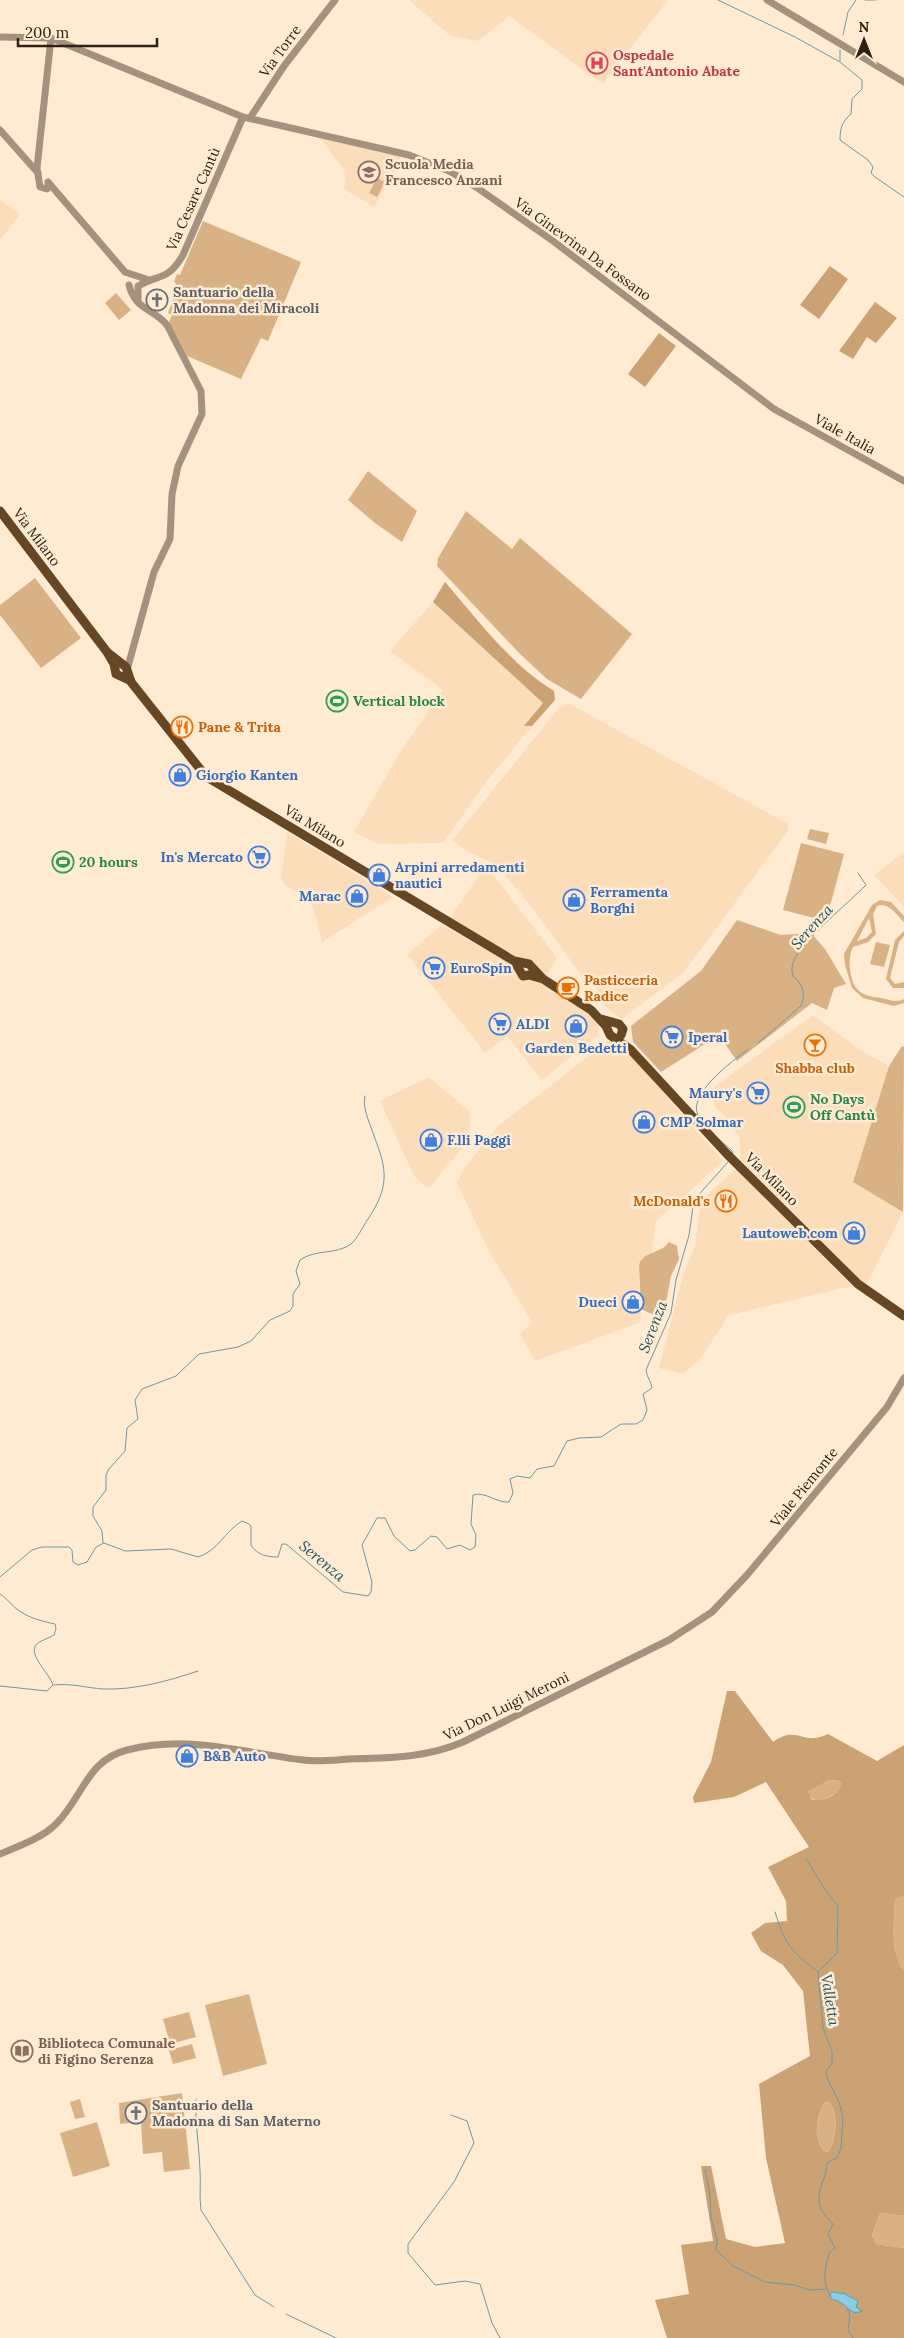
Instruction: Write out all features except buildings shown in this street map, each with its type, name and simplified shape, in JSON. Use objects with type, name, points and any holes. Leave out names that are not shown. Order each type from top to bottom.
[{"type":"main road","name":"Via Milano","points":[[0,511],[107,652],[125,669],[206,776],[584,1004],[614,1032],[727,1154],[858,1284],[904,1316]]},
{"type":"street","name":"Via Torre","points":[[246,118],[335,0]]},
{"type":"street","points":[[767,0],[904,82]]},
{"type":"street","points":[[0,37],[52,38],[37,172]]},
{"type":"street","name":"Via Ginevrina Da Fossano","points":[[52,38],[246,118],[409,155],[449,171],[476,187],[553,241],[774,409]]},
{"type":"street","name":"Via Cesare Cantù","points":[[138,286],[170,272],[183,255],[246,118]]},
{"type":"street","points":[[0,130],[122,268],[136,276],[154,280]]},
{"type":"street","points":[[29,162],[38,162]]},
{"type":"street","points":[[122,268],[132,295],[139,305],[162,319],[167,325],[197,380],[203,406],[201,419],[178,466],[172,494],[170,539],[154,572],[125,669]]},
{"type":"street","points":[[129,284],[128,279],[136,276]]},
{"type":"street","points":[[136,276],[140,281],[137,296],[139,305]]},
{"type":"street","points":[[129,284],[133,287],[138,286]]},
{"type":"street","name":"Viale Italia","points":[[774,409],[904,481]]},
{"type":"street","name":"Viale Piemonte","points":[[718,1606],[747,1575],[887,1407],[904,1378]]},
{"type":"street","name":"Via Don Luigi Meroni","points":[[0,1854],[37,1837],[54,1826],[69,1810],[101,1762],[116,1753],[130,1749],[192,1743],[306,1760],[379,1758],[422,1755],[442,1751],[669,1640],[718,1606]]},
{"type":"shaded area","name":"Ospedale Sant'Antonio Abate","points":[[409,0],[668,0],[603,84],[509,16],[478,41],[449,35]]},
{"type":"shaded area","name":"Scuola Media Francesco Anzani","points":[[320,138],[402,155],[374,207],[344,189],[346,182],[344,170]]},
{"type":"shaded area","points":[[377,178],[385,182],[377,197],[369,193]]},
{"type":"shaded area","points":[[0,200],[20,214],[0,240]]},
{"type":"shaded area","points":[[203,221],[301,262],[268,341],[261,338],[241,379],[187,356],[169,322],[172,315],[168,313],[174,297],[171,295],[176,283],[174,282],[177,274],[180,275]]},
{"type":"shaded area","points":[[830,266],[848,279],[819,319],[800,305]]},
{"type":"shaded area","points":[[116,293],[131,310],[119,320],[105,303]]},
{"type":"shaded area","points":[[875,302],[897,318],[876,343],[867,337],[853,359],[839,351]]},
{"type":"shaded area","points":[[659,333],[676,346],[645,387],[628,374]]},
{"type":"shaded area","points":[[368,471],[417,511],[402,542],[375,523],[348,500]]},
{"type":"shaded area","points":[[466,511],[512,549],[520,538],[632,634],[581,699],[547,679],[520,654],[437,566],[438,558]]},
{"type":"shaded area","points":[[35,578],[81,638],[41,668],[0,615],[0,605]]},
{"type":"shaded area","points":[[445,582],[509,655],[554,691],[555,700],[532,726],[524,726],[543,703],[433,602]]},
{"type":"shaded area","points":[[433,602],[543,703],[525,726],[532,726],[487,781],[443,843],[379,844],[354,832],[399,754],[443,690],[390,651]]},
{"type":"shaded area","points":[[568,703],[788,824],[788,831],[683,973],[622,1019],[601,1003],[598,990],[581,975],[533,909],[496,864],[469,852],[452,841],[558,709]]},
{"type":"shaded area","points":[[810,829],[829,833],[826,844],[807,839]]},
{"type":"shaded area","points":[[287,832],[393,897],[322,942],[313,907],[307,898],[285,885],[281,879]]},
{"type":"shaded area","points":[[801,843],[844,854],[826,921],[783,910]]},
{"type":"shaded area","points":[[904,852],[904,907],[874,875]]},
{"type":"shaded area","points":[[484,868],[495,877],[557,958],[546,977],[449,919]]},
{"type":"shaded area","points":[[880,900],[891,902],[904,916],[904,922],[885,905],[877,906],[873,914],[876,934],[868,942],[853,947],[850,957],[851,976],[856,987],[864,994],[893,1001],[904,999],[904,1003],[894,1006],[863,998],[852,988],[845,965],[844,954],[872,905]],"holes":[[[869,918],[872,932],[866,938],[857,941]]]},
{"type":"shaded area","points":[[737,920],[781,935],[811,933],[825,949],[846,984],[834,988],[827,1010],[812,1003],[737,1061],[719,1035],[661,1072],[633,1042],[631,1026],[701,971]]},
{"type":"shaded area","points":[[442,925],[514,966],[515,975],[531,977],[573,1002],[598,1024],[599,1035],[542,1080],[507,1036],[485,1053],[407,954]]},
{"type":"shaded area","points":[[904,931],[904,936],[899,942],[890,978],[895,984],[904,982],[904,988],[893,988],[886,979],[895,940]]},
{"type":"shaded area","points":[[876,942],[890,945],[884,967],[870,964]]},
{"type":"shaded area","points":[[813,1015],[865,1053],[889,1066],[853,1181],[903,1212],[866,1285],[740,1159],[740,1139],[726,1117],[714,1106],[714,1087]]},
{"type":"shaded area","points":[[608,1041],[619,1042],[723,1161],[656,1221],[652,1252],[642,1259],[639,1265],[641,1322],[535,1361],[520,1334],[532,1322],[490,1253],[457,1183],[463,1170],[497,1127]]},
{"type":"shaded area","points":[[902,1046],[904,1047],[903,1212],[853,1182],[889,1066]]},
{"type":"shaded area","points":[[429,1077],[469,1111],[471,1137],[430,1187],[425,1186],[414,1176],[380,1101]]},
{"type":"shaded area","points":[[737,1168],[852,1286],[729,1315],[701,1358],[683,1374],[659,1368],[683,1275],[695,1246],[701,1200]]},
{"type":"shaded area","points":[[669,1242],[677,1246],[679,1259],[671,1276],[664,1313],[656,1316],[641,1309],[639,1265],[644,1257],[662,1249]]},
{"type":"shaded area","points":[[727,1691],[735,1691],[773,1742],[789,1735],[812,1738],[828,1734],[877,1761],[904,1745],[904,1896],[894,1902],[894,1929],[896,1955],[904,1971],[904,2216],[880,2213],[872,2235],[876,2244],[904,2248],[904,2338],[667,2338],[655,2300],[689,2294],[681,2245],[713,2241],[701,2166],[711,2166],[726,2239],[755,2247],[785,2243],[766,2158],[759,2084],[810,2056],[803,1991],[783,1965],[761,1951],[751,1933],[765,1923],[787,1921],[786,1901],[768,1867],[809,1847],[766,1782],[734,1797],[694,1803],[693,1797],[711,1762]],"holes":[[[837,1780],[842,1783],[838,1791],[830,1797],[820,1800],[811,1799],[808,1791],[827,1781]],[[825,2102],[830,2103],[833,2108],[836,2127],[829,2151],[826,2152],[822,2148],[817,2135],[819,2114]]]},
{"type":"shaded area","points":[[837,1780],[843,1783],[833,1795],[818,1801],[809,1797],[808,1791],[814,1786]]},
{"type":"shaded area","points":[[904,1896],[904,1971],[896,1955],[894,1902]]},
{"type":"shaded area","points":[[249,1994],[267,2064],[223,2076],[205,2005]]},
{"type":"shaded area","points":[[189,2012],[196,2037],[170,2044],[163,2019]]},
{"type":"shaded area","points":[[192,2044],[196,2058],[173,2064],[169,2050]]},
{"type":"shaded area","points":[[182,2093],[190,2169],[164,2172],[162,2152],[143,2154],[141,2122],[120,2124],[119,2103]]},
{"type":"shaded area","points":[[80,2099],[85,2117],[75,2119],[70,2102]]},
{"type":"shaded area","points":[[825,2102],[830,2103],[833,2108],[836,2127],[829,2151],[826,2152],[822,2148],[817,2135],[819,2114]]},
{"type":"shaded area","points":[[97,2122],[110,2166],[73,2177],[60,2133]]},
{"type":"shaded area","points":[[880,2213],[904,2216],[904,2248],[876,2244],[872,2235]]},
{"type":"water","points":[[833,2292],[845,2294],[858,2301],[856,2307],[862,2311],[854,2312],[831,2299],[829,2294]]},
{"type":"waterway","name":"Serenza","points":[[718,0],[795,37],[840,62],[862,80],[862,89],[852,99],[851,114],[842,126],[840,140],[868,160],[873,167],[871,173],[875,177],[904,197]]},
{"type":"waterway","name":"Serenza","points":[[843,35],[848,12],[856,0]]},
{"type":"waterway","name":"Serenza","points":[[865,0],[876,0]]},
{"type":"waterway","name":"Serenza","points":[[840,50],[840,61]]},
{"type":"waterway","name":"Serenza","points":[[758,1043],[801,1006],[803,993],[801,986],[793,976],[794,960],[818,930],[866,885],[858,873]]},
{"type":"waterway","name":"Serenza","points":[[732,1154],[733,1152],[701,1120],[696,1107],[699,1097],[705,1088],[732,1061],[747,1050]]},
{"type":"waterway","points":[[103,1543],[102,1531],[93,1516],[93,1507],[106,1490],[106,1475],[109,1469],[125,1451],[127,1428],[138,1419],[135,1400],[142,1389],[176,1376],[199,1354],[238,1347],[251,1341],[270,1320],[290,1311],[293,1306],[293,1294],[300,1284],[296,1271],[300,1260],[312,1254],[339,1250],[351,1244],[376,1205],[382,1193],[384,1170],[379,1148],[366,1112],[365,1096]]},
{"type":"waterway","name":"Serenza","points":[[0,1577],[32,1550],[42,1547],[69,1547],[72,1550],[73,1562],[78,1565],[87,1562],[96,1547],[104,1543],[125,1551],[171,1549],[198,1557],[216,1546],[242,1521],[251,1526],[251,1545],[259,1553],[278,1557],[282,1544],[286,1544],[343,1592],[368,1596],[371,1592],[372,1582],[362,1545],[377,1518],[385,1518],[394,1536],[410,1551],[415,1550],[431,1536],[437,1537],[447,1549],[460,1545],[470,1550],[475,1547],[476,1535],[471,1524],[473,1495],[477,1494],[509,1502],[513,1493],[510,1479],[517,1476],[530,1478],[537,1469],[554,1466],[567,1441],[579,1438],[601,1437],[621,1424],[636,1424],[643,1420],[647,1410],[643,1394],[652,1388],[646,1370],[671,1313],[676,1280],[689,1235],[694,1200],[728,1162]]},
{"type":"waterway","name":"Serenza","points":[[0,1594],[22,1613],[35,1619],[55,1624],[56,1629],[54,1635],[37,1644],[34,1649],[37,1659],[53,1685],[47,1691],[0,1686]]},
{"type":"waterway","points":[[54,1685],[73,1685],[104,1689],[128,1688],[164,1681],[198,1671]]},
{"type":"waterway","points":[[806,1859],[828,1894],[838,1906],[837,1953],[818,1972]]},
{"type":"waterway","name":"Valletta","points":[[775,1912],[782,1933],[790,1946],[818,1972],[823,2028],[832,2051],[832,2064],[826,2071],[827,2078],[839,2102],[843,2118],[841,2148],[837,2158],[828,2162],[819,2197],[823,2213],[833,2224],[828,2234],[835,2248],[829,2253],[825,2276],[826,2286],[831,2296]]},
{"type":"waterway","points":[[196,2099],[201,2210],[255,2295],[274,2307]]},
{"type":"waterway","points":[[451,2115],[467,2121],[474,2143],[454,2182],[408,2244],[408,2253],[435,2285],[465,2281],[480,2284],[492,2323],[500,2338]]},
{"type":"waterway","points":[[705,2170],[710,2195],[711,2218],[717,2240],[716,2250],[733,2266],[765,2282],[794,2285],[810,2290],[826,2289]]},
{"type":"waterway","name":"Valletta","points":[[847,2309],[850,2315],[848,2330],[853,2338]]},
{"type":"waterway","points":[[286,2314],[336,2338]]},
{"type":"place","name":"Ospedale Sant'Antonio Abate","points":[[597,63]]},
{"type":"place","name":"Scuola Media Francesco Anzani","points":[[369,172]]},
{"type":"place","name":"Santuario della Madonna dei Miracoli","points":[[157,300]]},
{"type":"place","name":"Vertical block","points":[[337,701]]},
{"type":"place","name":"Pane & Trita","points":[[182,727]]},
{"type":"place","name":"Giorgio Kanten","points":[[180,775]]},
{"type":"place","name":"In's Mercato","points":[[259,857]]},
{"type":"place","name":"20 hours","points":[[63,862]]},
{"type":"place","name":"Arpini arredamenti nautici","points":[[379,875]]},
{"type":"place","name":"Marac","points":[[357,896]]},
{"type":"place","name":"Ferramenta Borghi","points":[[574,900]]},
{"type":"place","name":"EuroSpin","points":[[434,968]]},
{"type":"place","name":"Pasticceria Radice","points":[[568,988]]},
{"type":"place","name":"ALDI","points":[[500,1024]]},
{"type":"place","name":"Garden Bedetti","points":[[576,1026]]},
{"type":"place","name":"Iperal","points":[[672,1037]]},
{"type":"place","name":"Shabba club","points":[[815,1045]]},
{"type":"place","name":"Maury's","points":[[758,1093]]},
{"type":"place","name":"No Days Off Cantù","points":[[794,1107]]},
{"type":"place","name":"CMP Solmar","points":[[644,1122]]},
{"type":"place","name":"F.lli Paggi","points":[[431,1140]]},
{"type":"place","name":"McDonald's","points":[[726,1201]]},
{"type":"place","name":"Lautoweb.com","points":[[854,1233]]},
{"type":"place","name":"Dueci","points":[[633,1302]]},
{"type":"place","name":"B&B Auto","points":[[187,1756]]},
{"type":"place","name":"Biblioteca Comunale di Figino Serenza","points":[[22,2051]]},
{"type":"place","name":"Santuario della Madonna di San Materno","points":[[136,2113]]}]
